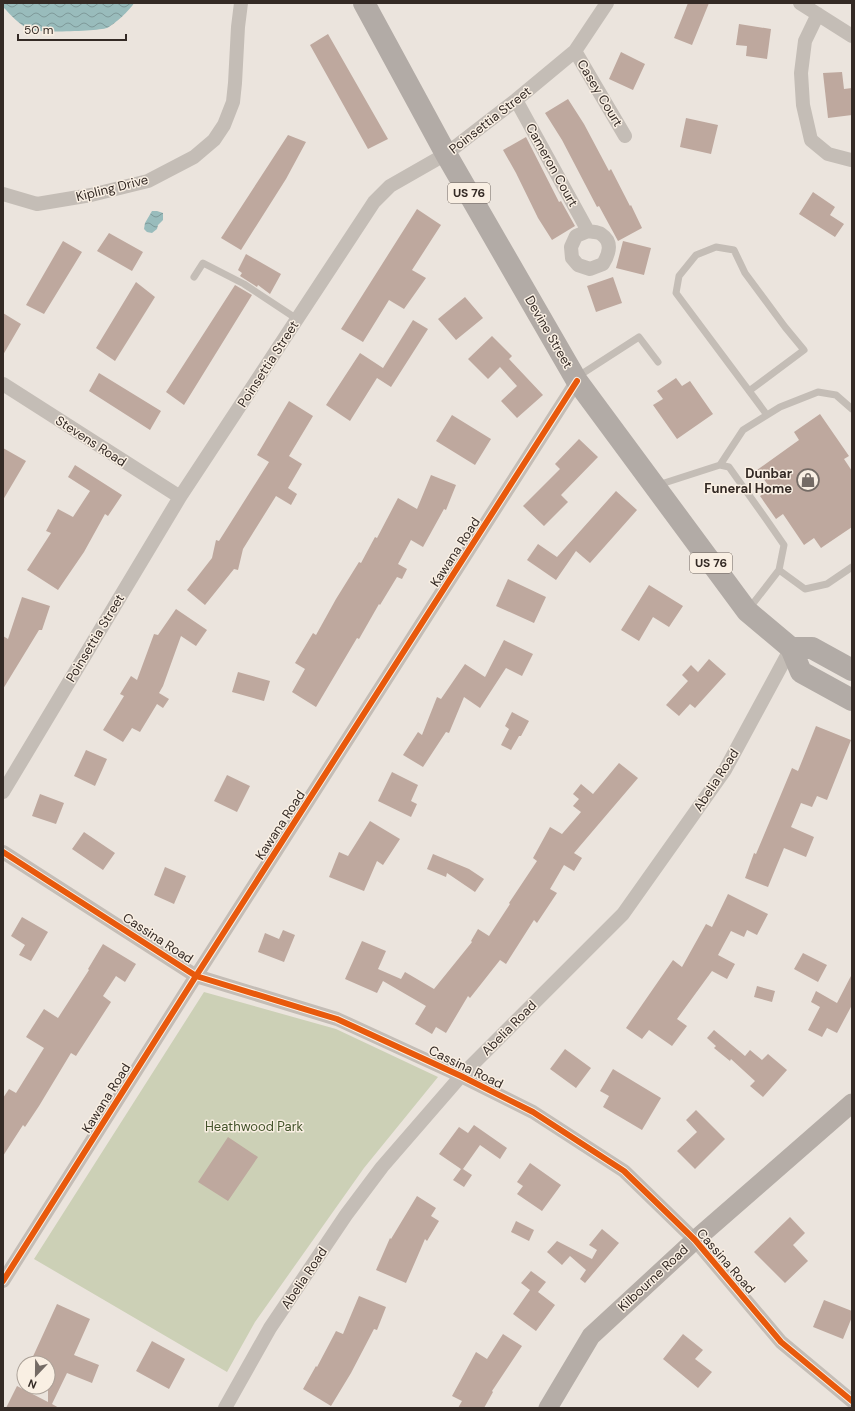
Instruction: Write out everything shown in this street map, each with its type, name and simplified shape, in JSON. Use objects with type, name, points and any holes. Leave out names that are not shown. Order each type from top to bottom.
[{"type":"main road","name":"Devine Street","points":[[364,3],[446,154],[576,380],[747,611],[791,648],[802,672],[852,700]]},
{"type":"main road","points":[[791,648],[812,648],[852,670]]},
{"type":"street","name":"Kipling Drive","points":[[3,194],[38,204],[91,195],[148,181],[194,157],[214,140],[224,124],[233,102],[241,3]]},
{"type":"street","name":"Poinsettia Street","points":[[3,792],[180,498],[374,202],[390,186],[446,154],[516,100],[574,51],[607,3]]},
{"type":"street","points":[[800,3],[852,36]]},
{"type":"street","points":[[818,14],[805,41],[801,73],[803,105],[811,140],[828,154],[851,160]]},
{"type":"street","name":"Casey Court","points":[[574,51],[625,136]]},
{"type":"street","name":"Cameron Court","points":[[516,100],[588,231]]},
{"type":"street","name":"Kawana Road","points":[[3,1281],[576,380]]},
{"type":"street","name":"Stevens Road","points":[[3,384],[180,498]]},
{"type":"street","name":"Abelia Road","points":[[226,1408],[270,1328],[346,1215],[382,1167],[461,1076],[623,914],[725,770],[791,648]]},
{"type":"street","name":"Cassina Road","points":[[3,852],[196,976],[337,1020],[461,1076],[533,1112],[624,1171],[695,1240],[781,1342],[852,1401]]},
{"type":"street","name":"Kilbourne Road","points":[[548,1408],[591,1336],[695,1240],[852,1103]]},
{"type":"lane","points":[[749,391],[804,350],[745,273],[734,250],[716,248],[696,255],[679,276],[676,293],[749,391],[767,415]]},
{"type":"lane","points":[[194,278],[202,263],[244,284],[297,319]]},
{"type":"lane","points":[[576,380],[640,337],[658,362]]},
{"type":"lane","points":[[720,465],[743,430],[780,407],[818,392],[836,395],[852,409]]},
{"type":"lane","points":[[655,486],[720,465],[729,467],[784,545],[779,570],[747,611]]},
{"type":"lane","points":[[779,570],[805,589],[827,584],[852,567]]},
{"type":"green space","name":"Heathwood Park","points":[[204,992],[336,1029],[438,1077],[364,1168],[255,1322],[227,1372],[34,1259]]},
{"type":"water","points":[[3,3],[134,3],[122,17],[107,28],[93,30],[37,31],[23,26],[3,7]]},
{"type":"water","points":[[152,211],[163,213],[163,220],[158,225],[157,229],[152,233],[147,232],[144,229],[145,223]]},
{"type":"building","points":[[688,3],[709,3],[692,45],[674,38]]},
{"type":"building","points":[[739,24],[771,29],[767,59],[746,56],[747,46],[736,45]]},
{"type":"building","points":[[328,34],[388,139],[368,149],[310,45]]},
{"type":"building","points":[[621,52],[645,64],[633,90],[609,79]]},
{"type":"building","points":[[842,72],[844,89],[852,88],[852,115],[828,118],[823,73]]},
{"type":"building","points":[[568,99],[584,124],[609,171],[611,169],[642,228],[618,241],[599,206],[597,207],[562,140],[545,113]]},
{"type":"building","points":[[686,118],[718,125],[711,154],[680,147]]},
{"type":"building","points":[[288,135],[306,142],[286,179],[241,250],[221,238]]},
{"type":"building","points":[[526,137],[559,202],[561,201],[575,226],[552,240],[538,218],[503,150]]},
{"type":"building","points":[[813,192],[835,207],[830,215],[844,224],[835,237],[799,214]]},
{"type":"building","points":[[417,209],[441,225],[412,270],[426,278],[404,309],[389,300],[363,342],[341,329]]},
{"type":"building","points":[[109,233],[143,252],[132,271],[97,251]]},
{"type":"building","points":[[63,241],[82,252],[44,314],[26,305]]},
{"type":"building","points":[[623,241],[651,248],[644,275],[616,268]]},
{"type":"building","points":[[246,254],[281,274],[270,294],[258,285],[257,287],[240,276],[242,273],[238,270]]},
{"type":"building","points":[[613,277],[622,303],[596,312],[587,286]]},
{"type":"building","points":[[136,282],[155,297],[115,361],[96,348]]},
{"type":"building","points":[[235,285],[252,295],[184,405],[166,392]]},
{"type":"building","points":[[465,297],[483,318],[456,340],[438,319]]},
{"type":"building","points":[[3,313],[21,324],[3,355]]},
{"type":"building","points":[[413,320],[428,329],[391,387],[377,378],[350,421],[326,405],[360,353],[383,368]]},
{"type":"building","points":[[492,336],[512,356],[509,359],[543,395],[517,418],[501,401],[517,386],[500,367],[488,379],[468,359]]},
{"type":"building","points":[[99,373],[161,411],[150,430],[89,391]]},
{"type":"building","points":[[676,378],[682,386],[690,381],[713,414],[677,439],[653,405],[663,399],[657,391]]},
{"type":"building","points":[[289,401],[313,416],[289,456],[302,464],[288,488],[297,494],[291,505],[276,496],[243,549],[238,570],[234,569],[205,605],[187,590],[212,558],[216,540],[219,541],[269,462],[257,455]]},
{"type":"building","name":"Dunbar Funeral Home","points":[[820,414],[849,456],[844,459],[852,471],[852,527],[821,548],[814,538],[804,545],[783,514],[776,519],[760,496],[771,489],[757,470],[799,440],[794,432]]},
{"type":"building","points":[[452,415],[491,439],[475,465],[436,441]]},
{"type":"building","points":[[579,439],[598,457],[561,495],[568,502],[544,526],[523,506],[560,469],[555,464]]},
{"type":"building","points":[[3,448],[26,461],[3,500]]},
{"type":"building","points":[[75,465],[122,495],[108,516],[105,514],[84,552],[58,590],[27,570],[51,533],[46,531],[58,509],[73,517],[90,491],[68,477]]},
{"type":"building","points":[[431,475],[456,485],[446,510],[444,509],[423,547],[411,540],[398,564],[407,569],[402,579],[397,577],[380,605],[379,604],[359,639],[357,638],[316,707],[292,692],[305,669],[295,663],[313,633],[316,635],[336,599],[359,562],[361,563],[375,537],[377,538],[398,498],[417,509]]},
{"type":"building","points":[[616,491],[637,510],[590,563],[576,551],[556,580],[527,560],[538,544],[557,557]]},
{"type":"building","points":[[508,579],[546,597],[534,623],[496,606]]},
{"type":"building","points":[[649,585],[683,606],[669,627],[653,617],[639,641],[621,630]]},
{"type":"building","points":[[22,597],[50,606],[42,630],[39,630],[3,689],[3,636],[8,639]]},
{"type":"building","points":[[176,609],[207,630],[196,646],[181,636],[163,686],[159,693],[169,699],[163,708],[157,704],[140,732],[132,728],[123,742],[103,730],[124,696],[120,694],[131,676],[137,680],[154,634],[158,635]]},
{"type":"building","points":[[504,640],[533,654],[522,676],[506,668],[480,708],[464,697],[449,733],[446,732],[423,767],[403,755],[418,732],[422,735],[437,697],[441,699],[465,664],[485,677]]},
{"type":"building","points":[[709,659],[726,674],[695,708],[690,704],[679,716],[666,705],[688,681],[682,675],[691,665],[698,672]]},
{"type":"building","points":[[238,672],[270,681],[264,701],[232,692]]},
{"type":"building","points":[[512,712],[529,721],[511,750],[501,745],[509,729],[505,726]]},
{"type":"building","points":[[816,726],[851,740],[827,800],[817,796],[812,807],[801,803],[791,827],[814,837],[806,857],[784,848],[768,887],[745,878],[754,853],[756,854],[792,768],[798,771]]},
{"type":"building","points":[[86,750],[107,759],[95,786],[74,776]]},
{"type":"building","points":[[619,763],[638,778],[574,853],[582,858],[574,871],[564,865],[550,889],[557,893],[537,923],[534,920],[506,964],[500,960],[470,998],[468,996],[446,1033],[436,1027],[432,1034],[415,1024],[426,1006],[383,981],[377,993],[345,979],[362,941],[386,951],[378,969],[401,979],[405,972],[434,989],[472,942],[471,941],[478,929],[489,936],[537,861],[533,858],[550,827],[562,834],[581,812],[573,806],[579,799],[573,794],[581,784],[593,794]]},
{"type":"building","points":[[392,772],[418,785],[411,801],[417,804],[411,817],[378,801]]},
{"type":"building","points":[[227,775],[250,786],[237,812],[214,801]]},
{"type":"building","points":[[40,794],[64,803],[56,824],[32,816]]},
{"type":"building","points":[[370,821],[400,839],[383,865],[377,861],[364,891],[329,877],[339,852],[348,856]]},
{"type":"building","points":[[84,832],[115,853],[103,870],[72,849]]},
{"type":"building","points":[[433,854],[469,869],[484,879],[475,892],[447,873],[446,877],[427,869]]},
{"type":"building","points":[[165,867],[186,876],[174,904],[154,895]]},
{"type":"building","points":[[728,894],[768,914],[757,935],[747,930],[744,937],[731,931],[718,955],[735,964],[727,979],[712,971],[677,1019],[687,1026],[672,1046],[649,1030],[642,1039],[626,1028],[673,960],[682,967],[706,924],[712,927]]},
{"type":"building","points":[[22,917],[48,932],[31,961],[19,955],[25,945],[11,936]]},
{"type":"building","points":[[283,930],[295,935],[284,962],[258,952],[265,933],[279,939]]},
{"type":"building","points":[[103,944],[136,964],[125,982],[116,976],[103,996],[111,1002],[76,1056],[71,1053],[39,1106],[25,1127],[23,1125],[3,1156],[3,1098],[9,1089],[16,1093],[44,1048],[26,1037],[44,1009],[58,1018],[89,970],[88,969]]},
{"type":"building","points":[[803,953],[827,965],[818,982],[794,969]]},
{"type":"building","points":[[852,974],[852,1005],[837,1033],[827,1028],[822,1037],[808,1030],[820,1007],[811,1002],[816,991],[837,1003]]},
{"type":"building","points":[[757,986],[775,991],[772,1002],[754,997]]},
{"type":"building","points":[[714,1030],[745,1056],[750,1050],[762,1060],[768,1054],[787,1070],[763,1097],[750,1086],[755,1081],[731,1059],[730,1061],[714,1048],[716,1046],[707,1038]]},
{"type":"building","points":[[565,1049],[591,1068],[576,1088],[550,1069]]},
{"type":"building","points":[[613,1069],[661,1098],[642,1130],[603,1107],[609,1096],[600,1091]]},
{"type":"building","points":[[696,1110],[725,1139],[695,1169],[677,1151],[697,1132],[686,1120]]},
{"type":"building","points":[[474,1125],[507,1148],[500,1159],[480,1145],[463,1169],[472,1175],[464,1187],[453,1180],[461,1169],[439,1154],[459,1127],[468,1133]]},
{"type":"building","points":[[228,1137],[258,1157],[228,1201],[198,1182]]},
{"type":"building","points":[[530,1163],[561,1185],[542,1211],[517,1194],[523,1186],[517,1182]]},
{"type":"building","points":[[417,1196],[436,1208],[431,1216],[439,1221],[427,1241],[425,1239],[406,1283],[376,1270],[390,1238],[391,1239]]},
{"type":"building","points":[[790,1217],[805,1233],[793,1245],[808,1261],[785,1283],[754,1252]]},
{"type":"building","points":[[516,1221],[534,1230],[529,1241],[511,1232]]},
{"type":"building","points":[[602,1229],[619,1243],[585,1283],[580,1279],[586,1270],[570,1256],[562,1265],[547,1252],[557,1241],[592,1259],[597,1250],[589,1245]]},
{"type":"building","points":[[531,1271],[546,1282],[538,1292],[555,1305],[536,1331],[513,1314],[530,1290],[521,1283]]},
{"type":"building","points":[[359,1296],[386,1307],[377,1330],[374,1329],[351,1373],[331,1406],[303,1389],[316,1366],[317,1367],[336,1331],[343,1334]]},
{"type":"building","points":[[824,1300],[852,1311],[852,1317],[843,1339],[813,1327]]},
{"type":"building","points":[[57,1304],[90,1319],[74,1355],[99,1365],[92,1383],[67,1373],[52,1404],[59,1408],[6,1408],[16,1388],[16,1395],[34,1395],[48,1402],[48,1395],[56,1395],[56,1355],[34,1355]]},
{"type":"building","points":[[503,1334],[522,1346],[492,1391],[493,1392],[484,1408],[458,1408],[462,1401],[452,1396],[476,1352],[487,1359]]},
{"type":"building","points":[[683,1334],[703,1350],[695,1359],[712,1372],[698,1388],[663,1359]]},
{"type":"building","points":[[152,1341],[185,1359],[169,1389],[136,1371]]},
{"type":"cycle path","points":[[3,1281],[196,976],[577,381]]},
{"type":"cycle path","points":[[3,852],[196,976],[337,1019],[461,1076],[533,1112],[624,1171],[695,1240],[781,1342],[852,1401]]},
{"type":"place","name":"Dunbar Funeral Home","points":[[808,480]]}]
